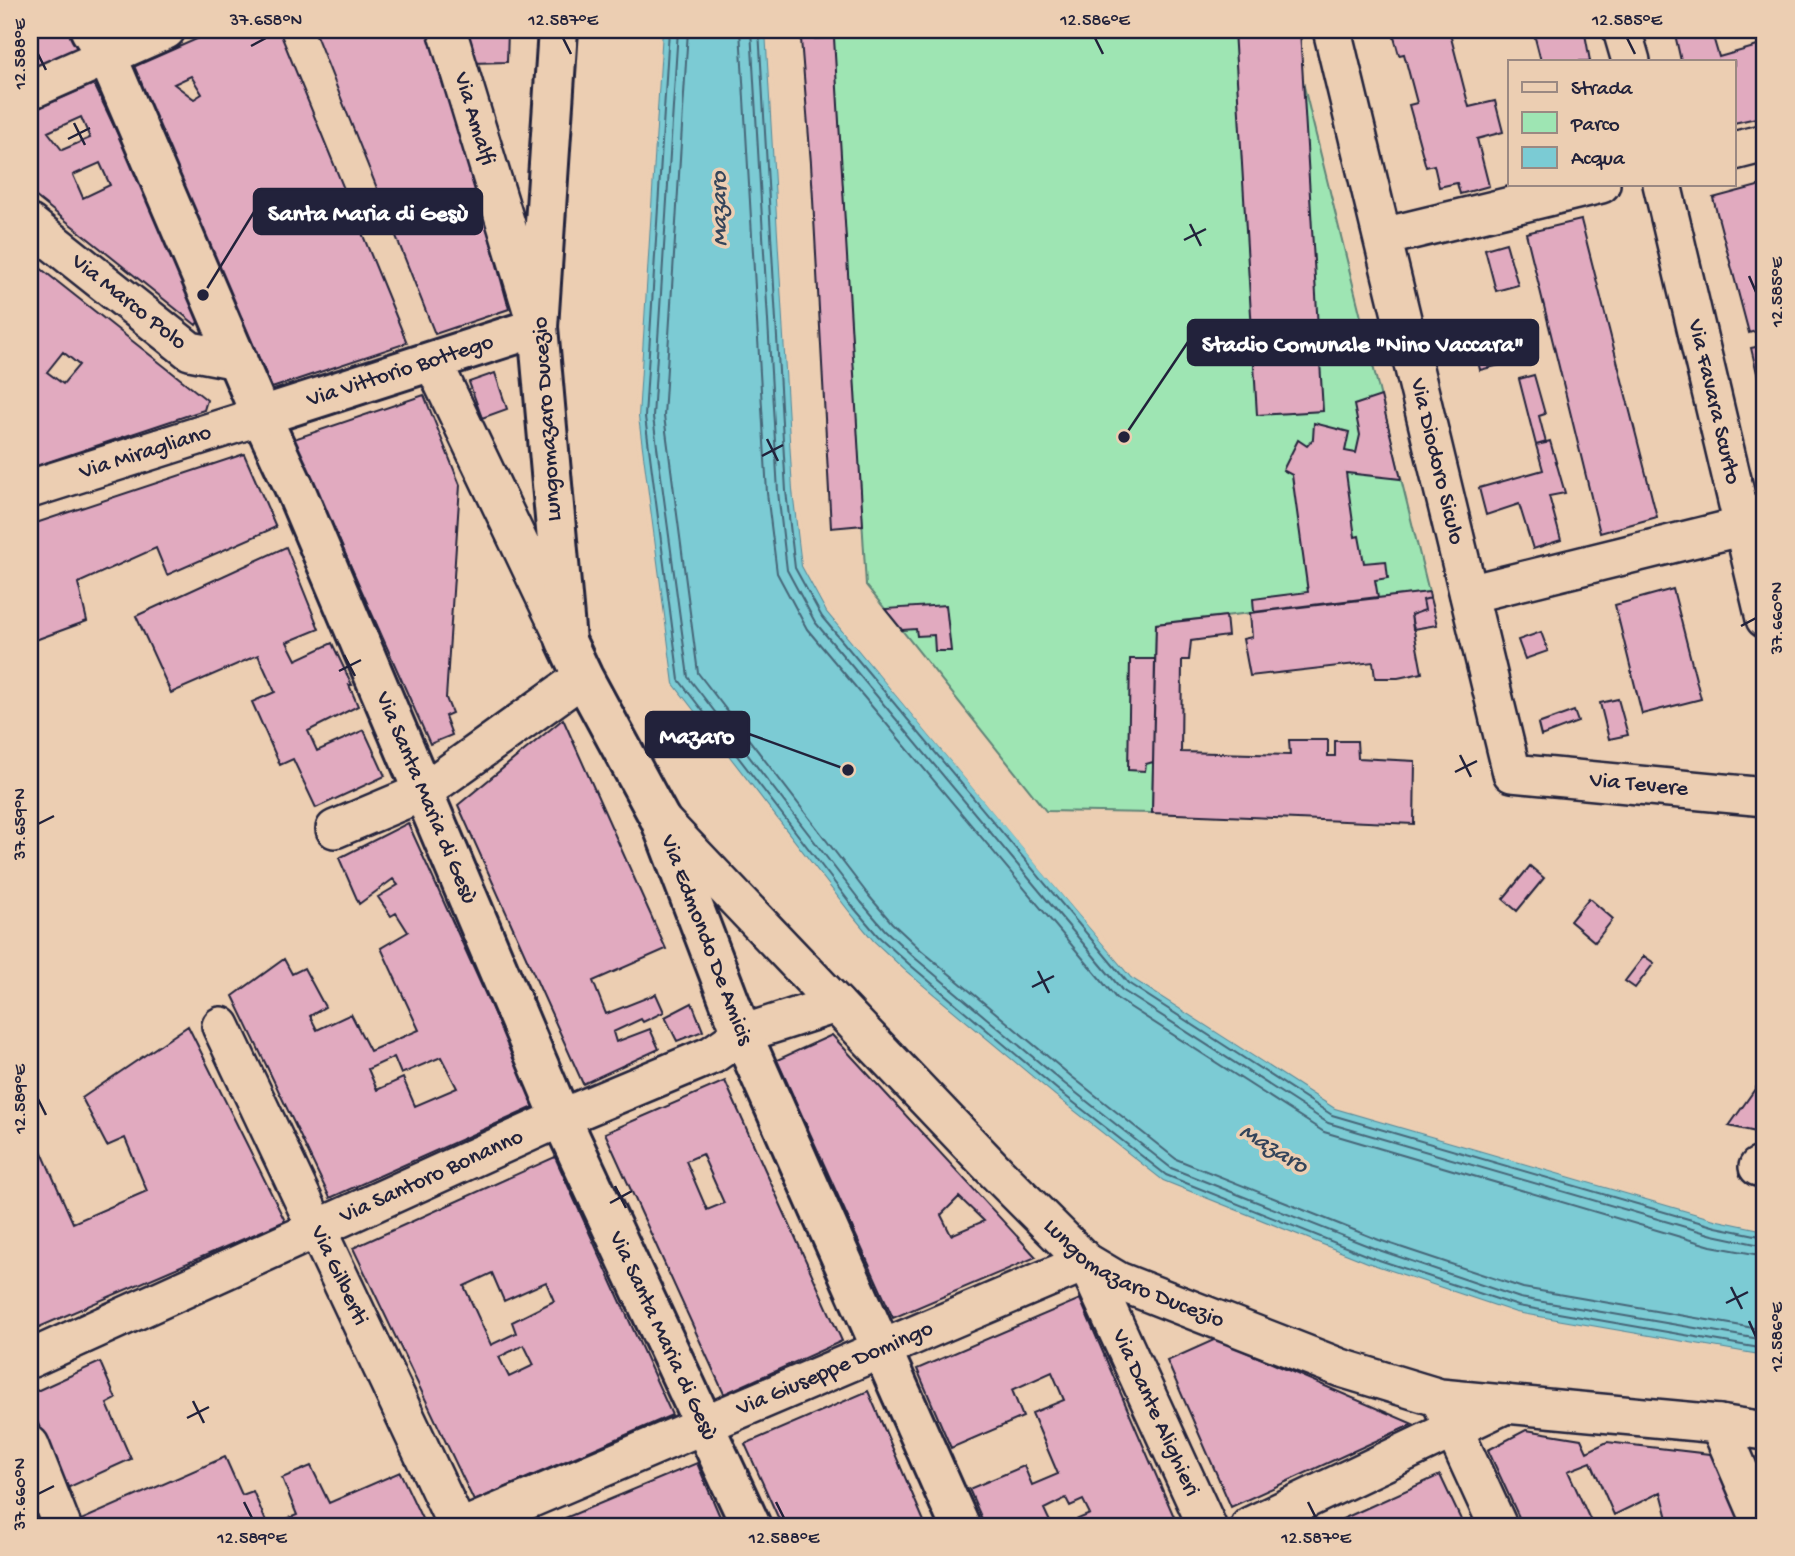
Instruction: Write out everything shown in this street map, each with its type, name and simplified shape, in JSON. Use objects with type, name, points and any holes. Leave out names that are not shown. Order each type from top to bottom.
[{"type":"street","points":[[30,90],[98,43],[166,30]]},
{"type":"street","name":"Via Amalfi","points":[[447,30],[538,327]]},
{"type":"street","name":"Lungomazaro Ducezio","points":[[558,30],[538,327],[566,641]]},
{"type":"street","name":"Via Diodoro Siculo","points":[[1332,30],[1512,773]]},
{"type":"street","points":[[1622,30],[1631,60]]},
{"type":"street","name":"Via Santa Maria di Gesù","points":[[98,43],[295,489],[561,1118],[751,1526]]},
{"type":"street","points":[[1736,150],[1765,143]]},
{"type":"street","points":[[1383,237],[1593,186]]},
{"type":"street","name":"Via Favara Scurto","points":[[1663,186],[1754,524],[1765,619]]},
{"type":"street","name":"Via Marco Polo","points":[[30,224],[190,351],[238,360]]},
{"type":"street","name":"Via Vittorio Bottego","points":[[261,416],[538,327]]},
{"type":"street","name":"Via Edmondo De Amicis","points":[[433,362],[583,677],[660,819],[742,1034],[960,1526]]},
{"type":"street","name":"Via Miragliano","points":[[30,489],[261,416]]},
{"type":"street","points":[[1469,594],[1754,524]]},
{"type":"street","points":[[335,829],[423,792],[583,677]]},
{"type":"street","name":"Via Tevere","points":[[1512,773],[1765,797]]},
{"type":"street","name":"Lungomazaro Ducezio","points":[[660,819],[997,1173],[1086,1262],[1118,1281],[1341,1368],[1447,1414],[1506,1404],[1719,1424],[1765,1431]]},
{"type":"street","name":"Via Santoro Bonanno","points":[[30,1359],[561,1118],[712,1055],[742,1034],[836,1004]]},
{"type":"street","name":"Via Gilberti","points":[[221,1026],[457,1526]]},
{"type":"street","name":"Via Giuseppe Domingo","points":[[466,1526],[1086,1262]]},
{"type":"street","name":"Via Dante Alighieri","points":[[1086,1262],[1207,1526]]},
{"type":"street","points":[[1250,1526],[1447,1414],[1498,1526]]},
{"type":"street","points":[[1719,1424],[1763,1526]]},
{"type":"street","points":[[30,1446],[62,1526]]},
{"type":"green space","points":[[833,30],[1290,30],[1429,592],[1156,624],[1152,813],[1046,811],[866,585]]},
{"type":"water","name":"Mazaro","points":[[662,30],[766,30],[793,490],[802,566],[827,612],[1131,977],[1335,1108],[1718,1220],[1765,1230],[1765,1356],[1516,1313],[1370,1264],[1163,1181],[1055,1096],[873,941],[673,684],[638,417]]},
{"type":"pier","points":[[659,30],[662,30],[638,417],[673,684],[873,941],[1055,1096],[1163,1181],[1370,1264],[1516,1313],[1765,1356],[1765,1360],[1515,1317],[1369,1268],[1161,1184],[1053,1099],[902,972],[871,944],[846,914],[669,685],[634,417]]},
{"type":"pier","points":[[766,30],[770,30],[797,489],[805,565],[830,610],[1032,853],[1134,974],[1336,1105],[1719,1217],[1765,1227],[1765,1230],[1718,1220],[1335,1108],[1131,977],[1029,856],[827,612],[802,566],[793,490]]},
{"type":"building","points":[[30,30],[71,30],[81,49],[30,72]]},
{"type":"building","points":[[217,30],[279,30],[407,343],[272,388],[131,68]],"holes":[[[191,76],[202,94],[194,99],[174,84]]]},
{"type":"building","points":[[314,30],[433,30],[509,309],[435,334]]},
{"type":"building","points":[[464,30],[508,30],[507,62],[472,63]]},
{"type":"building","points":[[1234,30],[1300,30],[1323,411],[1257,415]]},
{"type":"building","points":[[1392,30],[1449,30],[1469,107],[1495,101],[1503,132],[1477,139],[1489,186],[1460,194],[1457,183],[1439,187],[1434,165],[1426,167],[1409,105],[1417,103],[1404,54],[1399,55]]},
{"type":"building","points":[[1533,30],[1580,30],[1581,35],[1585,34],[1590,60],[1541,60]]},
{"type":"building","points":[[1674,30],[1711,30],[1719,57],[1761,45],[1765,58],[1765,116],[1736,123],[1736,60],[1681,60]]},
{"type":"building","points":[[834,38],[863,525],[831,528],[811,163],[801,39]]},
{"type":"building","points":[[94,84],[203,314],[196,325],[30,192],[30,112]],"holes":[[[81,117],[90,138],[62,150],[48,132]],[[100,163],[110,185],[83,198],[73,175]]]},
{"type":"building","points":[[1765,184],[1765,328],[1749,333],[1713,198]]},
{"type":"building","points":[[1581,220],[1657,517],[1600,533],[1526,233]]},
{"type":"building","points":[[1506,243],[1518,285],[1496,291],[1485,249]]},
{"type":"building","points":[[30,260],[207,400],[204,410],[30,468],[30,391],[37,383],[30,376]],"holes":[[[63,352],[79,365],[63,384],[47,372]]]},
{"type":"building","points":[[1511,343],[1515,361],[1480,370],[1476,352]]},
{"type":"building","points":[[1765,345],[1765,406],[1751,348]]},
{"type":"building","points":[[495,373],[507,409],[482,418],[469,382]]},
{"type":"building","points":[[1534,375],[1545,414],[1539,416],[1546,443],[1536,445],[1519,379]]},
{"type":"building","points":[[424,395],[460,485],[446,698],[452,713],[445,716],[452,735],[430,744],[294,439]]},
{"type":"building","points":[[1381,396],[1401,479],[1346,473],[1355,537],[1359,536],[1364,563],[1386,561],[1388,578],[1375,580],[1378,597],[1254,612],[1253,599],[1308,592],[1292,475],[1283,470],[1298,440],[1307,446],[1313,439],[1314,423],[1349,432],[1345,451],[1356,453],[1360,435],[1354,405]]},
{"type":"building","points":[[1550,441],[1565,493],[1549,496],[1561,540],[1533,549],[1519,504],[1486,515],[1479,488],[1543,470],[1536,445]]},
{"type":"building","points":[[244,454],[276,527],[167,575],[156,548],[78,583],[87,621],[30,642],[30,525]]},
{"type":"building","points":[[286,547],[319,629],[287,642],[296,660],[332,643],[352,685],[349,685],[358,706],[308,731],[317,751],[364,730],[385,776],[316,808],[293,759],[280,765],[252,702],[275,692],[258,655],[171,693],[136,616]]},
{"type":"building","points":[[1673,589],[1701,699],[1642,714],[1615,605]]},
{"type":"building","points":[[1429,592],[1430,598],[1423,600],[1425,610],[1411,615],[1422,673],[1398,678],[1375,678],[1373,662],[1250,676],[1243,639],[1252,637],[1250,613]]},
{"type":"building","points":[[1430,598],[1437,625],[1413,629],[1411,615],[1425,610],[1423,600]]},
{"type":"building","points":[[946,605],[951,651],[935,651],[934,635],[917,636],[916,629],[902,630],[885,609]]},
{"type":"building","points":[[1226,616],[1228,636],[1191,641],[1189,660],[1182,660],[1181,752],[1290,755],[1289,740],[1328,740],[1328,756],[1335,756],[1335,741],[1357,741],[1358,758],[1415,761],[1414,824],[1152,813],[1156,624]]},
{"type":"building","points":[[1541,632],[1548,651],[1525,659],[1518,640]]},
{"type":"building","points":[[1130,659],[1155,659],[1153,762],[1146,764],[1145,771],[1128,770]]},
{"type":"building","points":[[1618,699],[1628,735],[1609,739],[1600,703]]},
{"type":"building","points":[[1574,711],[1578,722],[1541,736],[1538,724]]},
{"type":"building","points":[[563,719],[666,949],[593,981],[606,1014],[656,994],[664,1012],[613,1032],[616,1042],[650,1029],[659,1049],[583,1084],[458,805]]},
{"type":"building","points":[[408,823],[536,1106],[330,1198],[233,996],[284,959],[292,974],[304,968],[325,1007],[310,1016],[317,1030],[351,1014],[370,1051],[419,1030],[381,948],[408,932],[396,913],[391,916],[378,897],[398,885],[393,879],[359,904],[339,858]],"holes":[[[394,1057],[401,1074],[441,1057],[457,1088],[415,1106],[403,1078],[377,1090],[368,1069]]]},
{"type":"building","points":[[1530,866],[1544,878],[1517,911],[1503,899]]},
{"type":"building","points":[[1589,898],[1613,919],[1595,942],[1570,921]]},
{"type":"building","points":[[1644,956],[1654,963],[1635,988],[1625,981]]},
{"type":"building","points":[[692,1003],[703,1031],[677,1041],[665,1017]]},
{"type":"building","points":[[188,1026],[285,1221],[30,1331],[30,1135],[33,1132],[73,1223],[147,1191],[125,1138],[107,1146],[82,1098]]},
{"type":"building","points":[[832,1035],[1036,1257],[893,1318],[777,1060]],"holes":[[[959,1197],[984,1221],[951,1235],[941,1215]]]},
{"type":"building","points":[[1765,1075],[1765,1134],[1729,1126]]},
{"type":"building","points":[[725,1081],[842,1341],[724,1394],[605,1133]],"holes":[[[702,1154],[724,1203],[707,1210],[686,1161]]]},
{"type":"building","points":[[555,1157],[672,1415],[474,1501],[353,1248]],"holes":[[[492,1273],[504,1301],[546,1282],[554,1301],[512,1322],[516,1333],[491,1345],[464,1286]],[[524,1345],[534,1365],[509,1377],[499,1357]]]},
{"type":"building","points":[[1080,1299],[1178,1526],[1062,1526],[1090,1514],[1083,1500],[1070,1506],[1066,1498],[1044,1509],[1052,1526],[985,1526],[969,1489],[1024,1466],[1032,1485],[1058,1474],[1032,1413],[1064,1400],[1052,1372],[1012,1390],[1023,1417],[951,1448],[917,1369]]},
{"type":"building","points":[[1216,1339],[1413,1424],[1231,1507],[1167,1361]]},
{"type":"building","points":[[100,1362],[116,1399],[107,1404],[131,1459],[65,1489],[30,1404],[30,1394]]},
{"type":"building","points":[[868,1391],[926,1526],[782,1526],[745,1444]]},
{"type":"building","points":[[1526,1430],[1581,1439],[1587,1452],[1607,1442],[1718,1455],[1742,1526],[1670,1526],[1661,1492],[1614,1515],[1591,1462],[1568,1471],[1593,1526],[1523,1526],[1488,1450]]},
{"type":"building","points":[[225,1457],[242,1495],[253,1491],[268,1526],[186,1526],[183,1520],[171,1526],[83,1526],[81,1520]]},
{"type":"building","points":[[697,1463],[724,1526],[546,1526]]},
{"type":"building","points":[[311,1466],[329,1503],[400,1472],[424,1523],[416,1526],[269,1526],[297,1515],[282,1478]]},
{"type":"building","points":[[1440,1475],[1464,1526],[1327,1526]]},
{"type":"place","name":"Santa Maria di Gesù","points":[[203,295]]},
{"type":"place","name":"Stadio Comunale \"Nino Vaccara\"","points":[[1124,437]]},
{"type":"place","name":"Mazaro","points":[[848,770]]}]
